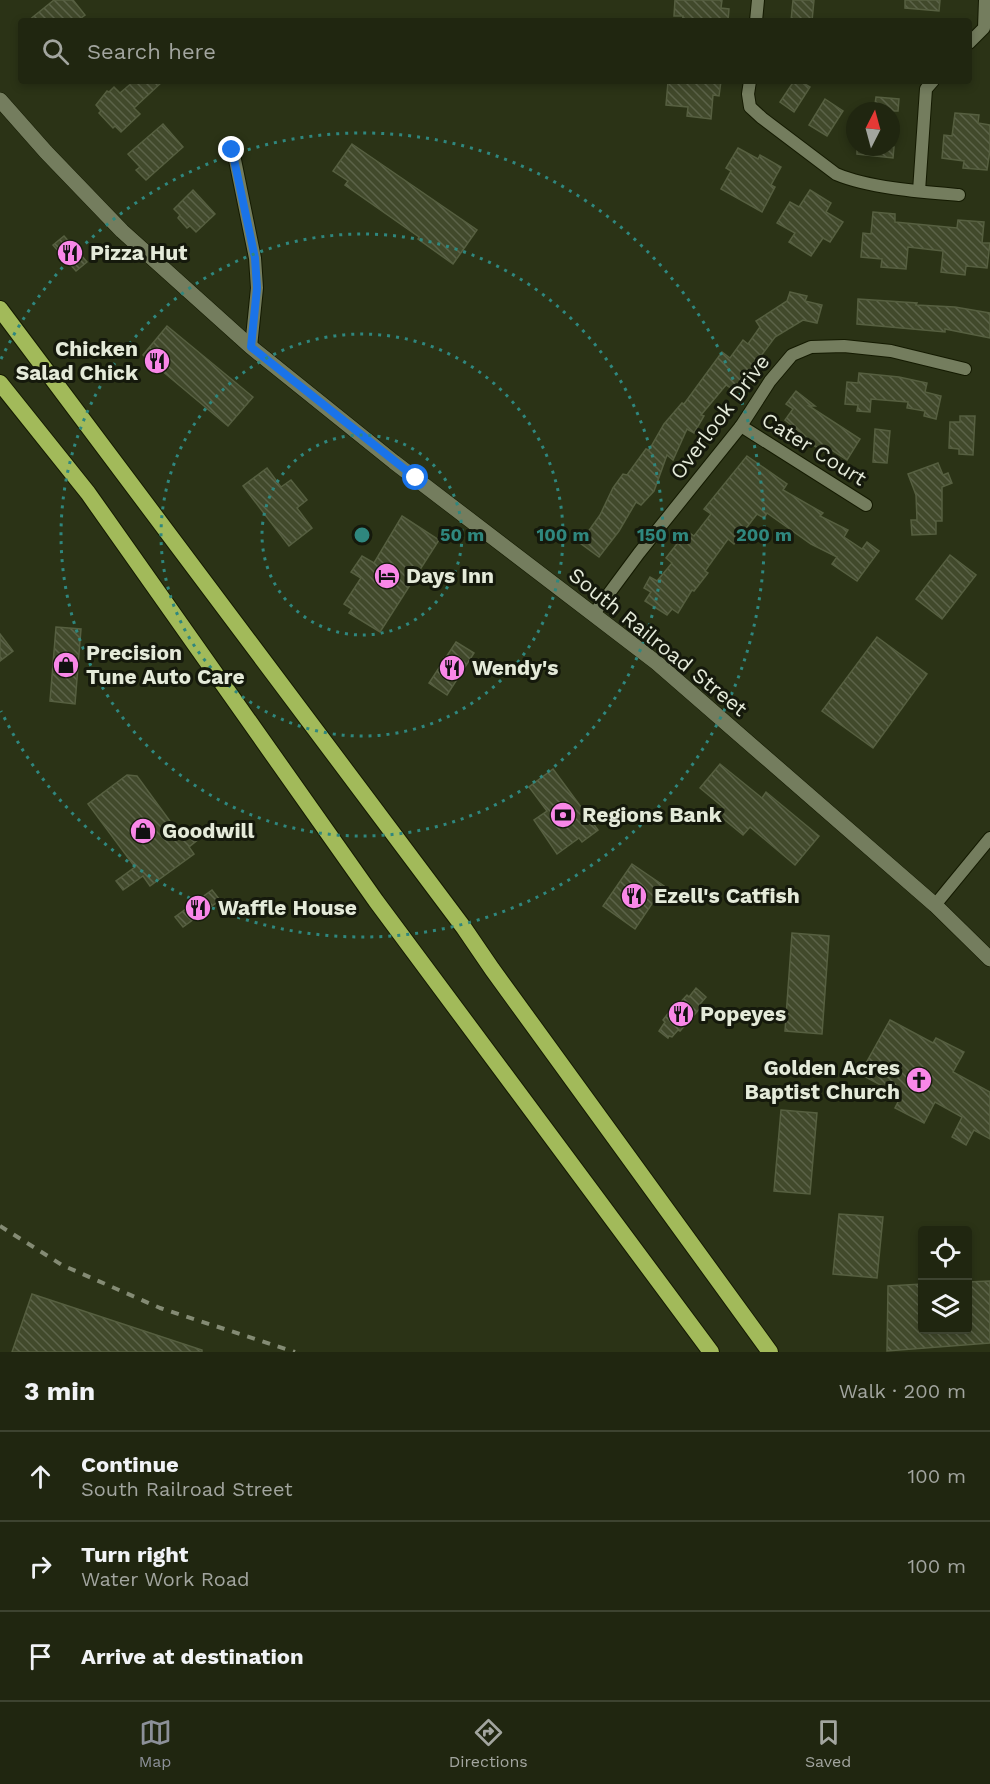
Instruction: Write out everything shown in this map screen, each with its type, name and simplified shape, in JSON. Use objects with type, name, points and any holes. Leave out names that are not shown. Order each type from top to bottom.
[{"type":"highway","points":[[0,309],[464,928],[770,1352]]},
{"type":"highway","points":[[0,383],[88,493],[370,892],[711,1352]]},
{"type":"street","points":[[756,18],[758,0]]},
{"type":"street","points":[[972,40],[984,28],[985,0]]},
{"type":"street","points":[[750,84],[750,107],[836,174],[850,180],[959,195]]},
{"type":"street","points":[[919,191],[926,89],[930,84]]},
{"type":"street","name":"South Railroad Street","points":[[0,100],[122,231],[251,347],[394,462],[657,663],[935,905],[990,958]]},
{"type":"street","points":[[232,150],[255,258],[257,288],[251,347]]},
{"type":"street","name":"Overlook Drive","points":[[593,615],[639,553],[741,426],[770,381],[792,354],[811,347],[844,346],[891,351],[965,369]]},
{"type":"street","name":"Cater Court","points":[[741,426],[866,505]]},
{"type":"street","points":[[935,905],[990,838]]},
{"type":"building","points":[[54,0],[73,0],[85,15],[81,18],[32,18]]},
{"type":"building","points":[[675,0],[722,0],[721,8],[729,9],[728,18],[674,16]]},
{"type":"building","points":[[793,0],[814,0],[812,18],[791,18]]},
{"type":"building","points":[[905,0],[940,0],[939,11],[905,8]]},
{"type":"building","points":[[130,84],[160,84],[134,108],[140,114],[121,132],[115,126],[113,128],[99,113],[101,111],[96,105],[107,91],[109,92],[114,87],[120,93]]},
{"type":"building","points":[[668,84],[721,84],[719,96],[713,95],[711,119],[687,116],[688,107],[666,105]]},
{"type":"building","points":[[792,84],[805,84],[810,87],[794,112],[780,102]]},
{"type":"building","points":[[876,97],[899,99],[899,102],[875,102]]},
{"type":"building","points":[[825,99],[843,111],[827,136],[809,125]]},
{"type":"building","points":[[955,113],[979,115],[978,123],[990,125],[987,170],[963,168],[964,161],[942,158],[944,135],[952,136]]},
{"type":"building","points":[[163,124],[183,147],[146,180],[136,170],[140,167],[128,154]]},
{"type":"building","points":[[352,144],[477,230],[453,264],[345,185],[348,181],[333,171]]},
{"type":"building","points":[[738,148],[758,159],[760,155],[781,167],[771,185],[775,187],[762,212],[721,189],[731,171],[726,168]]},
{"type":"building","points":[[193,190],[215,214],[196,232],[190,226],[187,228],[174,209]]},
{"type":"building","points":[[810,190],[831,203],[826,212],[843,222],[830,242],[823,238],[811,256],[789,242],[795,233],[777,223],[790,202],[799,207]]},
{"type":"building","points":[[873,212],[895,214],[895,222],[957,228],[958,220],[984,222],[982,243],[990,243],[987,268],[966,266],[965,275],[941,272],[943,251],[908,247],[906,269],[881,267],[882,259],[861,257],[863,233],[871,234]]},
{"type":"building","name":"Pizza Hut","points":[[64,236],[87,262],[76,271],[53,245]]},
{"type":"building","points":[[790,292],[807,296],[805,301],[822,305],[817,323],[803,320],[775,337],[735,391],[726,385],[701,415],[704,416],[694,433],[687,429],[673,460],[667,455],[654,491],[641,505],[636,502],[619,531],[599,557],[580,543],[600,515],[613,488],[623,474],[627,475],[646,449],[649,450],[664,424],[682,403],[684,404],[722,352],[730,358],[743,340],[748,344],[760,327],[756,321],[787,301]]},
{"type":"building","points":[[858,299],[955,307],[990,313],[990,338],[945,329],[945,332],[857,324]]},
{"type":"building","points":[[167,326],[253,397],[228,426],[143,355]]},
{"type":"building","points":[[859,373],[899,377],[927,383],[925,392],[941,396],[936,419],[924,416],[925,411],[907,408],[908,402],[871,399],[870,412],[857,411],[858,405],[845,404],[847,382],[858,383]]},
{"type":"building","points":[[796,391],[815,406],[809,406],[860,439],[847,460],[827,447],[824,452],[813,445],[814,443],[785,420],[793,409],[786,404]]},
{"type":"building","points":[[960,416],[975,416],[973,455],[959,454],[959,449],[949,448],[950,422],[960,422]]},
{"type":"building","points":[[875,429],[890,431],[887,463],[873,462]]},
{"type":"building","points":[[747,456],[787,484],[783,490],[823,513],[820,516],[848,530],[844,537],[862,549],[867,542],[879,551],[857,581],[832,564],[837,557],[811,544],[767,513],[764,518],[757,514],[734,544],[728,539],[705,571],[708,573],[694,591],[692,590],[678,613],[672,609],[667,615],[645,601],[651,592],[644,588],[650,577],[657,581],[672,563],[666,558],[687,531],[694,536],[711,514],[704,509]]},
{"type":"building","points":[[938,463],[943,475],[948,473],[952,483],[942,487],[942,521],[936,521],[936,534],[912,535],[911,520],[917,520],[916,495],[908,474]]},
{"type":"building","points":[[267,468],[281,487],[291,480],[307,500],[297,508],[312,528],[289,546],[243,486]]},
{"type":"building","name":"Days Inn","points":[[402,516],[439,540],[380,632],[349,613],[352,609],[344,604],[361,578],[351,572],[362,556],[374,563]]},
{"type":"building","points":[[950,555],[976,575],[942,619],[916,599]]},
{"type":"building","name":"Precision Tune Auto Care","points":[[56,627],[81,629],[75,704],[50,701]]},
{"type":"building","points":[[0,634],[13,651],[0,661]]},
{"type":"building","points":[[877,637],[927,674],[873,748],[822,711]]},
{"type":"building","name":"Wendy's","points":[[456,642],[474,653],[447,695],[429,683]]},
{"type":"building","points":[[720,764],[762,798],[766,792],[819,836],[795,865],[750,827],[743,835],[719,815],[724,808],[700,788]]},
{"type":"building","name":"Regions Bank","points":[[553,769],[598,830],[582,842],[579,838],[557,854],[534,820],[547,811],[529,787]]},
{"type":"building","name":"Goodwill","points":[[127,775],[137,776],[180,835],[192,826],[200,838],[189,847],[194,854],[150,886],[143,876],[123,890],[116,881],[135,867],[88,804]]},
{"type":"building","name":"Ezell's Catfish","points":[[632,864],[664,886],[635,929],[603,906]]},
{"type":"building","name":"Waffle House","points":[[212,890],[220,900],[183,927],[175,917]]},
{"type":"building","points":[[792,933],[829,936],[822,1034],[785,1031]]},
{"type":"building","name":"Popeyes","points":[[696,988],[706,997],[700,1004],[702,1006],[680,1031],[678,1030],[668,1038],[659,1031],[665,1022],[663,1020],[673,1007],[675,1008],[687,995],[689,997]]},
{"type":"building","name":"Golden Acres Baptist Church","points":[[890,1020],[933,1043],[936,1038],[964,1052],[953,1072],[990,1092],[990,1139],[974,1130],[966,1145],[952,1137],[962,1117],[935,1102],[924,1123],[895,1108],[901,1096],[860,1074]]},
{"type":"building","points":[[781,1110],[817,1113],[810,1194],[774,1191]]},
{"type":"building","points":[[839,1214],[883,1217],[877,1278],[833,1274]]},
{"type":"building","points":[[990,1281],[990,1343],[887,1351],[888,1286],[918,1284],[918,1334],[972,1334],[972,1282]]},
{"type":"building","points":[[32,1294],[202,1350],[202,1352],[12,1352]]},
{"type":"railway","points":[[0,1226],[62,1265],[160,1308],[295,1352]]},
{"type":"place","name":"Pizza Hut","points":[[70,253]]},
{"type":"place","name":"Chicken Salad Chick","points":[[157,361]]},
{"type":"place","name":"Days Inn","points":[[387,576]]},
{"type":"place","name":"Precision Tune Auto Care","points":[[66,665]]},
{"type":"place","name":"Wendy's","points":[[452,668]]},
{"type":"place","name":"Regions Bank","points":[[563,815]]},
{"type":"place","name":"Goodwill","points":[[143,831]]},
{"type":"place","name":"Ezell's Catfish","points":[[634,896]]},
{"type":"place","name":"Waffle House","points":[[198,908]]},
{"type":"place","name":"Popeyes","points":[[681,1014]]},
{"type":"place","name":"Golden Acres Baptist Church","points":[[919,1080]]},
{"type":"route","points":[[232,150],[255,258],[257,288],[251,347],[416,478]]}]
